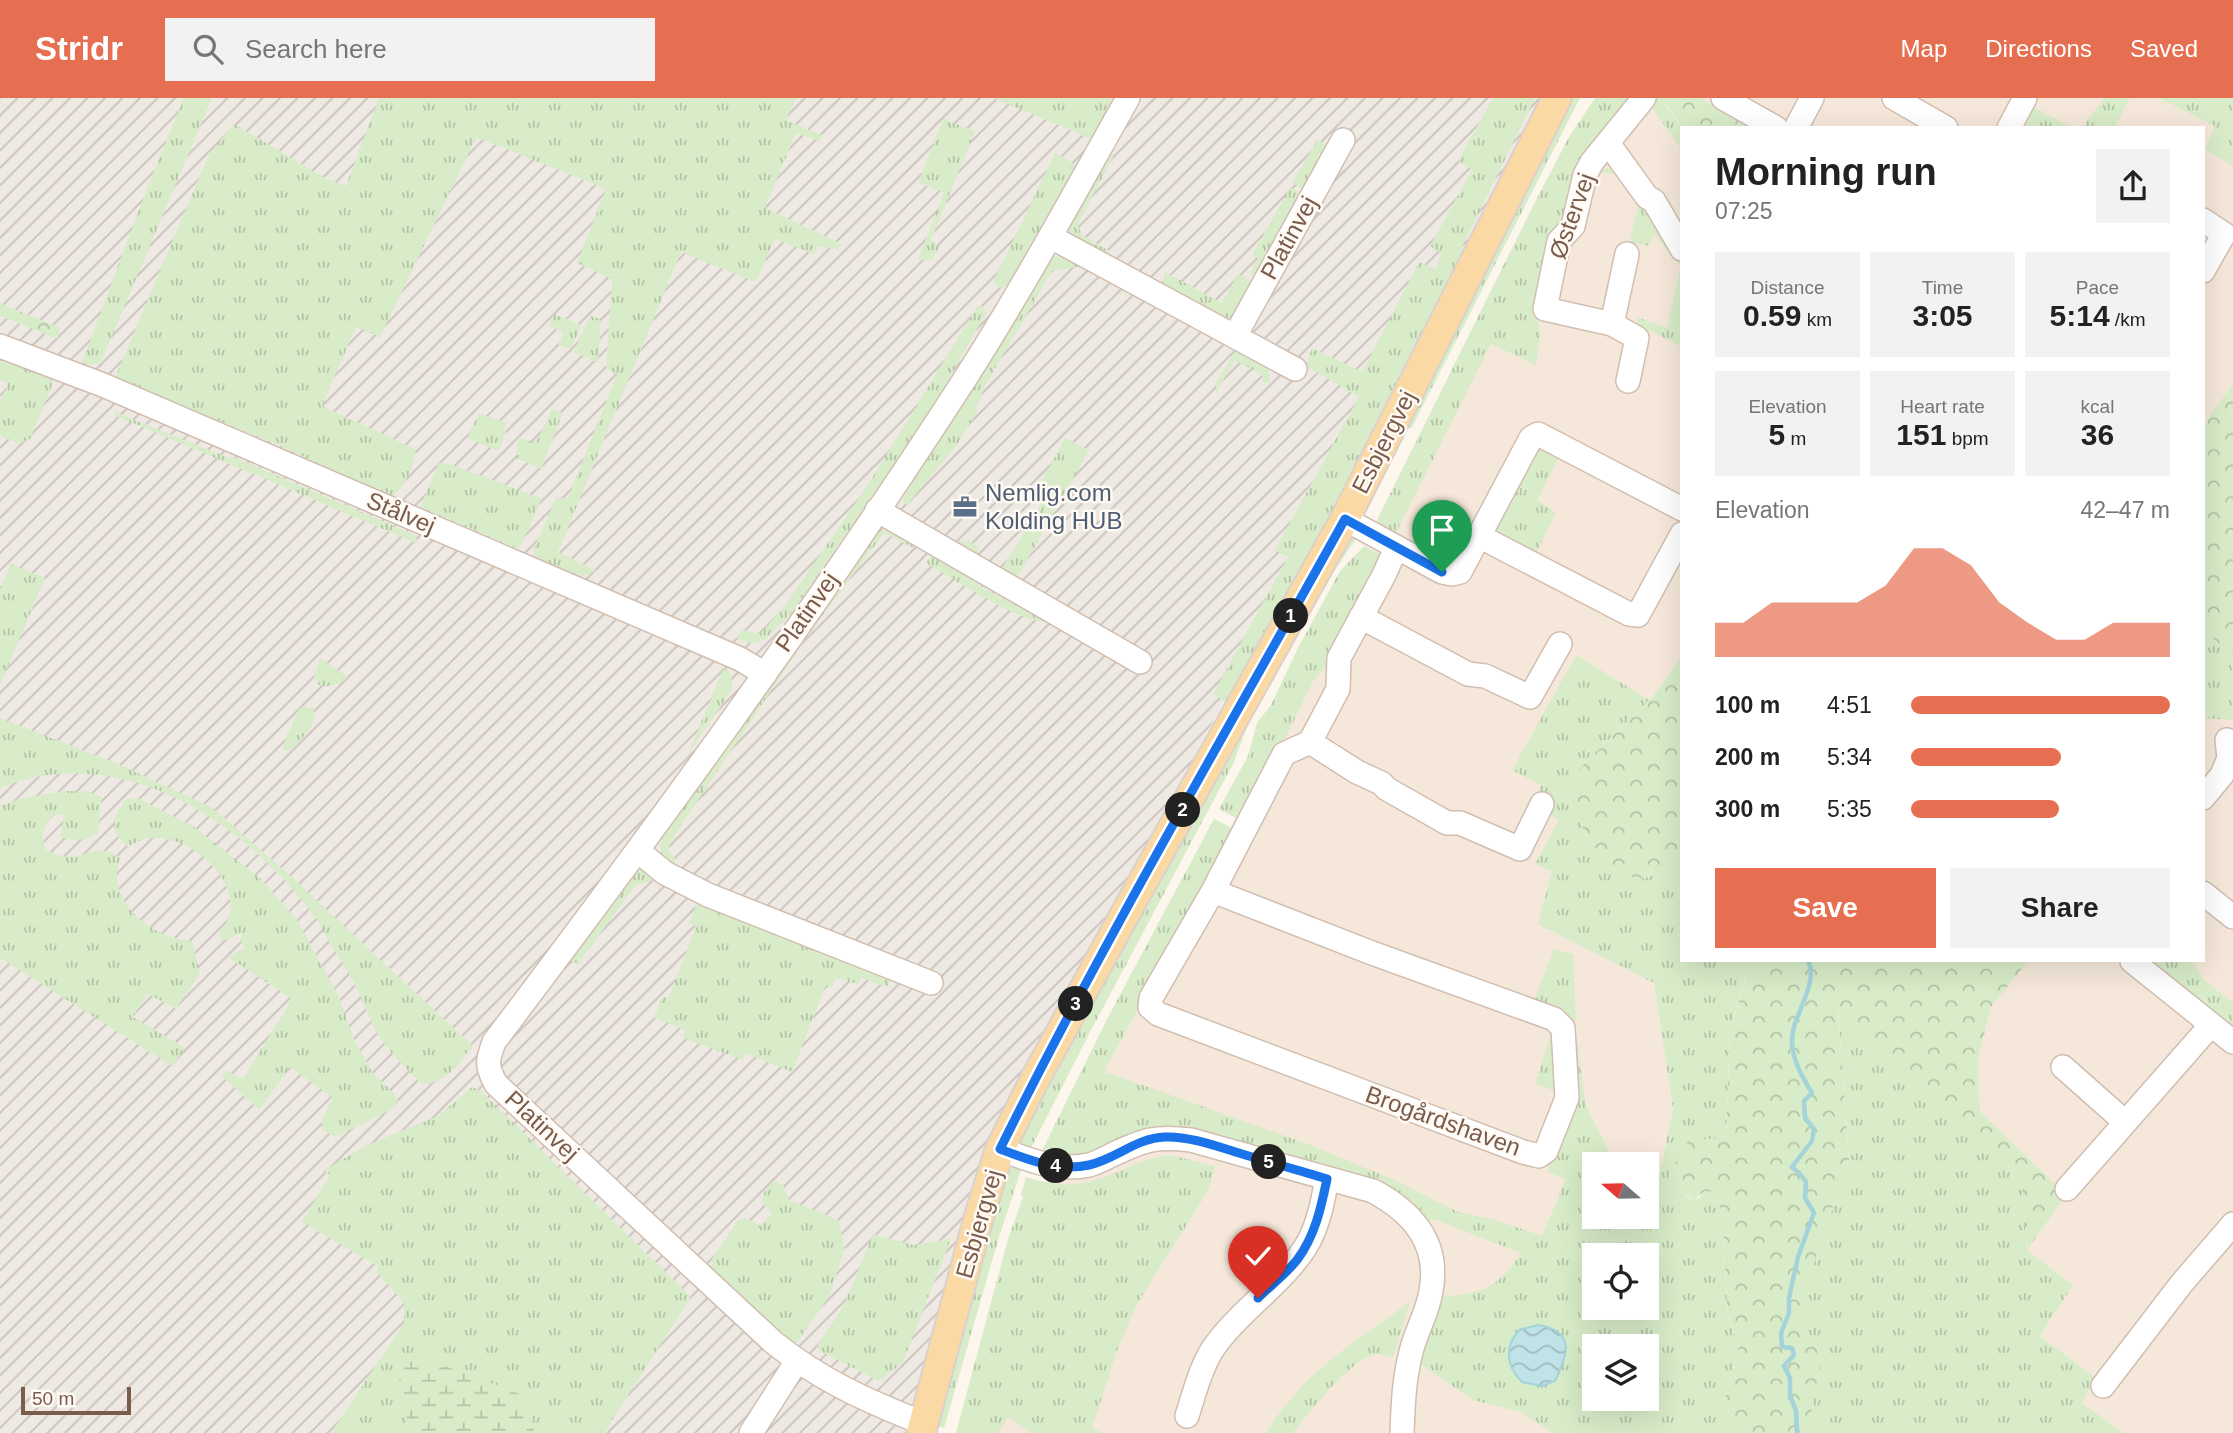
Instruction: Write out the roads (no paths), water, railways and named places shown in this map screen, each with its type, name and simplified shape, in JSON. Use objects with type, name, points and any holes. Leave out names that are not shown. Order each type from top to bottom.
[{"type":"main road","name":"Esbjergvej","points":[[922,1428],[1000,1149],[1106,949],[1345,519],[1557,98]]},
{"type":"street","name":"Platinvej","points":[[922,1428],[854,1395],[797,1362],[773,1342],[496,1084],[488,1069],[488,1059],[494,1042],[638,851],[765,674],[962,383],[1051,237],[1128,98]]},
{"type":"street","name":"Østervej","points":[[1628,381],[1637,338],[1612,324],[1545,309],[1559,241],[1573,226],[1592,162],[1644,98]]},
{"type":"street","points":[[1723,98],[1772,126]]},
{"type":"street","points":[[1797,126],[1812,98]]},
{"type":"street","points":[[1894,98],[1943,126]]},
{"type":"street","points":[[2010,126],[2025,98]]},
{"type":"street","name":"Platinvej","points":[[1234,336],[1343,140]]},
{"type":"street","name":"Østervej","points":[[1608,143],[1647,197],[1654,201],[1680,246]]},
{"type":"street","points":[[2205,221],[2224,234],[2205,267]]},
{"type":"street","points":[[1051,237],[1295,369]]},
{"type":"street","points":[[1612,324],[1627,254]]},
{"type":"street","name":"Stålvej","points":[[0,346],[103,385],[546,574],[740,659],[765,674]]},
{"type":"street","name":"Stålvej","points":[[0,352],[34,360]]},
{"type":"street","points":[[1345,519],[1442,572],[1460,572],[1531,438],[1538,434],[1680,508]]},
{"type":"street","points":[[877,510],[1140,662]]},
{"type":"street","points":[[1479,536],[1629,614],[1638,615],[1680,538]]},
{"type":"street","points":[[1396,548],[1339,657],[1338,689],[1310,742],[1447,823],[1460,823],[1520,849],[1542,804]]},
{"type":"street","points":[[1361,617],[1468,674],[1485,676],[1530,697],[1560,645]]},
{"type":"street","points":[[2205,796],[2222,775],[2229,758],[2227,740]]},
{"type":"street","name":"Brogårdshaven","points":[[1213,891],[1372,953],[1554,1019],[1563,1028],[1567,1098],[1546,1151],[1539,1156],[1523,1152],[1158,1014],[1150,1007],[1152,998],[1213,891],[1284,754],[1310,742]]},
{"type":"street","points":[[638,851],[665,873],[708,895],[931,983]]},
{"type":"street","points":[[2205,895],[2233,917]]},
{"type":"street","points":[[2134,962],[2233,1042]]},
{"type":"street","points":[[2067,1188],[2211,1024]]},
{"type":"street","points":[[2063,1067],[2125,1122]]},
{"type":"street","points":[[1000,1149],[1039,1164],[1065,1167],[1090,1165],[1146,1139],[1167,1137],[1191,1140],[1373,1191],[1395,1203],[1411,1218],[1424,1237],[1433,1263],[1432,1291],[1412,1350],[1404,1385],[1402,1433]]},
{"type":"street","points":[[1187,1416],[1199,1377],[1211,1352],[1231,1325],[1296,1261],[1310,1240],[1320,1214],[1327,1179]]},
{"type":"street","points":[[2103,1386],[2182,1283],[2233,1224]]},
{"type":"street","points":[[751,1433],[797,1362]]},
{"type":"water","points":[[1538,1325],[1559,1332],[1566,1345],[1555,1381],[1542,1386],[1522,1382],[1513,1370],[1509,1356],[1511,1343],[1519,1330]]},
{"type":"waterway","points":[[1797,1433],[1796,1411],[1790,1395],[1790,1378],[1784,1366],[1794,1355],[1792,1348],[1782,1347],[1781,1333],[1789,1313],[1789,1298],[1798,1257],[1814,1213],[1805,1198],[1806,1182],[1792,1167],[1812,1141],[1814,1129],[1805,1118],[1804,1101],[1812,1093],[1792,1048],[1796,1021],[1808,990],[1811,970],[1808,962]]},
{"type":"place","name":"Nemlig.com Kolding HUB","points":[[965,507]]}]
